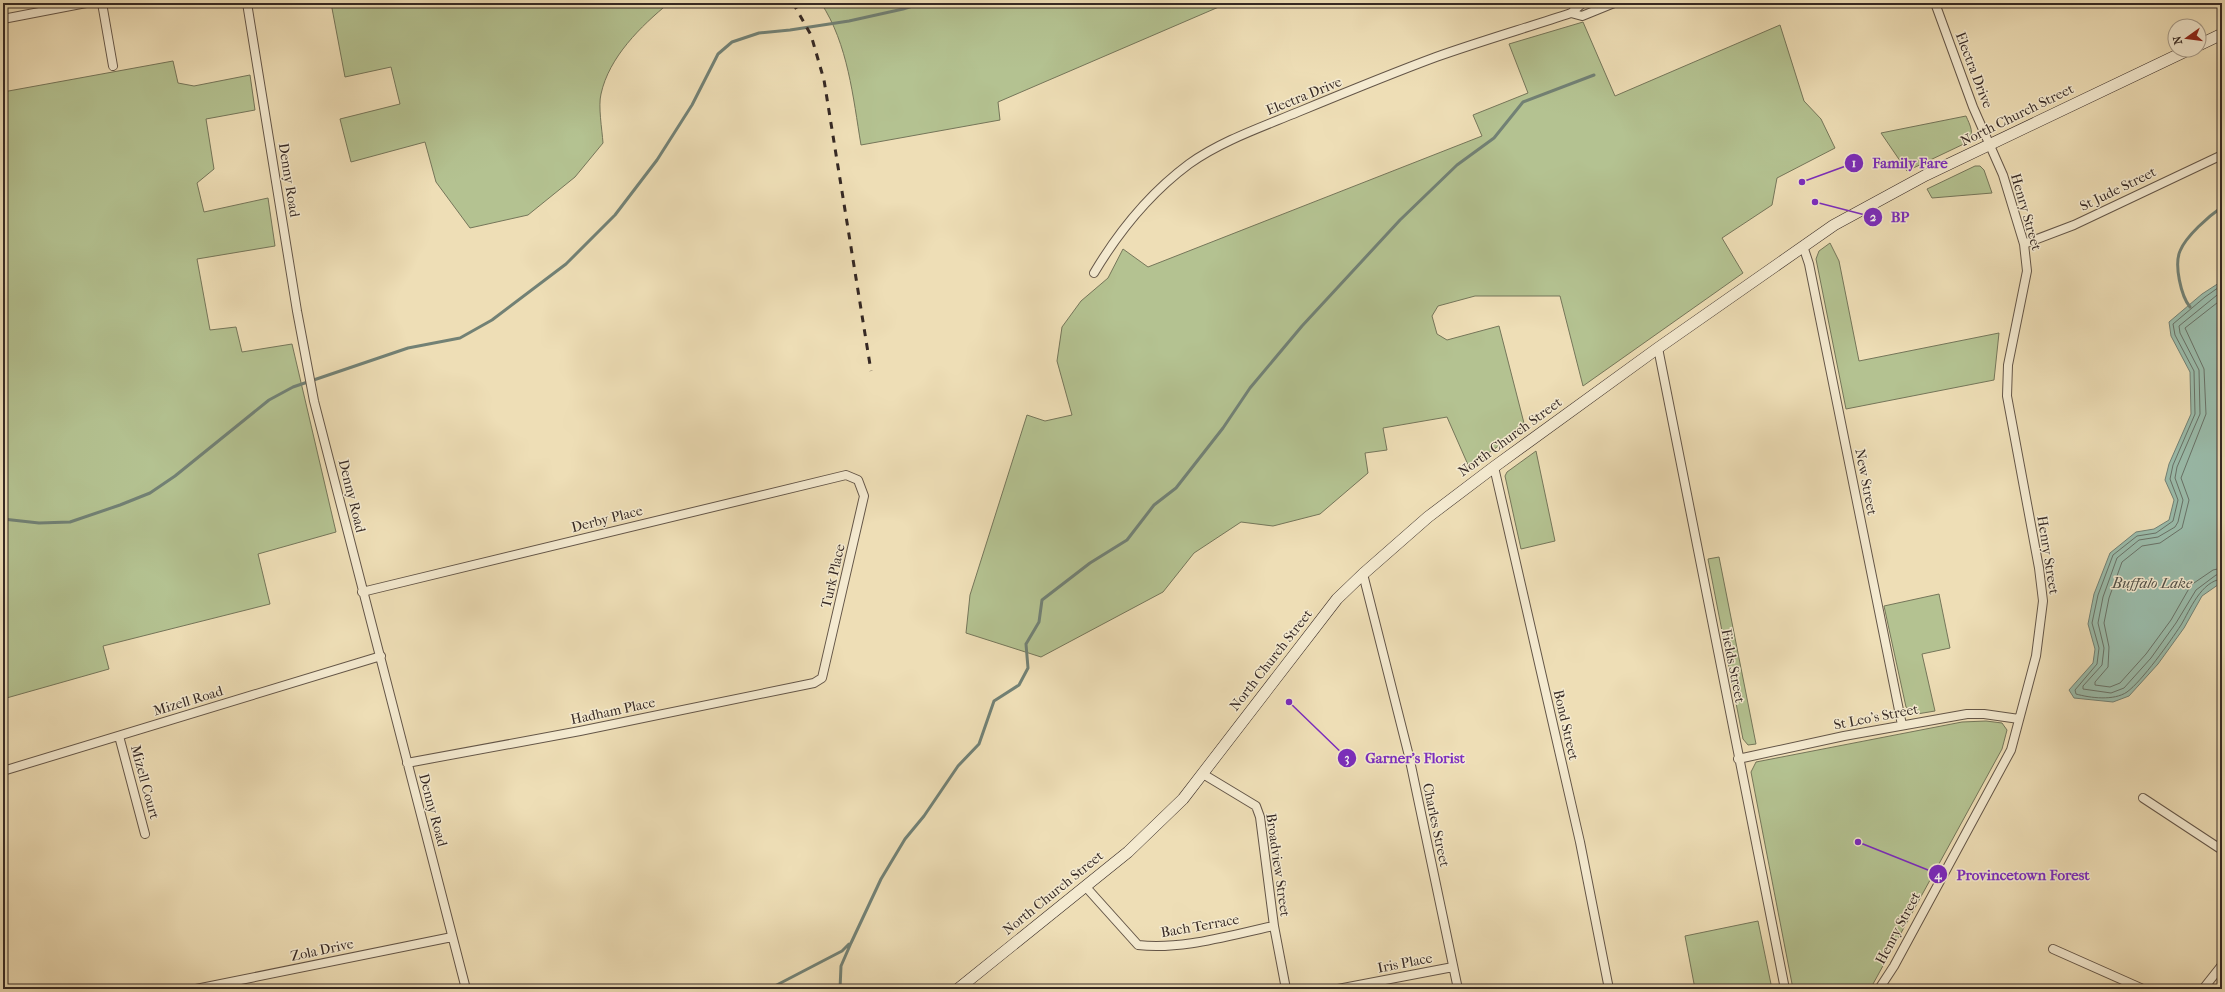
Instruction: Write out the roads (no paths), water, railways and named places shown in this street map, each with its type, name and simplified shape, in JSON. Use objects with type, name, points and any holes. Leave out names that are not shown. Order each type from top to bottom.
[{"type":"main road","points":[[2207,41],[2222,34]]},
{"type":"main road","name":"North Church Street","points":[[958,989],[1128,852],[1183,799],[1337,599],[1428,517],[1494,467],[1658,348],[1804,246],[1862,208],[1990,144],[2171,58]]},
{"type":"street","points":[[3,19],[86,3]]},
{"type":"street","points":[[102,3],[113,66]]},
{"type":"street","name":"Denny Road","points":[[247,3],[304,354],[314,401],[362,592],[381,656],[407,763],[466,989]]},
{"type":"street","name":"Electra Drive","points":[[1094,273],[1110,246],[1148,200],[1172,177],[1207,154],[1258,129],[1428,60],[1571,13],[1583,3]]},
{"type":"street","name":"Electra Drive","points":[[1571,13],[1582,16],[1614,3]]},
{"type":"street","name":"Electra Drive","points":[[1935,3],[1973,107],[1990,144]]},
{"type":"street","name":"Henry Street","points":[[1879,989],[1894,966],[2011,750],[2036,656],[2043,601],[2039,568],[2007,396],[2008,366],[2027,271],[2024,244],[2002,175],[1990,144]]},
{"type":"street","name":"St Jude Street","points":[[2024,244],[2074,225],[2222,155]]},
{"type":"street","name":"New Street","points":[[1804,246],[1809,264],[1902,724]]},
{"type":"street","name":"Fields Street","points":[[1658,348],[1738,759],[1785,989]]},
{"type":"street","name":"Bond Street","points":[[1494,467],[1578,835],[1609,989]]},
{"type":"street","name":"Derby Place","points":[[362,592],[846,475],[858,480]]},
{"type":"street","name":"Turk Place","points":[[822,678],[864,496],[858,480]]},
{"type":"street","name":"Charles Street","points":[[1363,574],[1409,756],[1458,989]]},
{"type":"street","name":"Mizell Road","points":[[3,771],[381,656]]},
{"type":"street","name":"Hadham Place","points":[[407,763],[580,731],[814,682],[822,678]]},
{"type":"street","name":"St Leo's Street","points":[[1738,759],[1902,724],[1973,713],[2019,719]]},
{"type":"street","name":"Mizell Court","points":[[119,736],[145,834]]},
{"type":"street","name":"Broadview Street","points":[[1202,774],[1256,806],[1260,817],[1274,926],[1286,989]]},
{"type":"street","points":[[2143,798],[2222,850]]},
{"type":"street","name":"Bach Terrace","points":[[1085,886],[1138,945],[1156,947],[1174,946],[1274,926]]},
{"type":"street","name":"Zola Drive","points":[[196,989],[452,937]]},
{"type":"street","points":[[2053,949],[2143,989]]},
{"type":"street","points":[[2203,989],[2222,965]]},
{"type":"street","name":"Iris Place","points":[[1338,989],[1453,967]]},
{"type":"water","name":"Buffalo Lake","points":[[2222,281],[2222,582],[2202,596],[2184,628],[2158,664],[2129,696],[2113,702],[2074,698],[2069,690],[2093,663],[2095,649],[2088,624],[2094,594],[2110,553],[2136,532],[2154,529],[2169,520],[2174,500],[2165,480],[2169,464],[2191,414],[2190,372],[2171,336],[2169,322],[2202,294]]},
{"type":"waterway","points":[[3,519],[39,523],[70,522],[120,505],[150,493],[175,476],[269,400],[293,387],[408,348],[460,338],[492,320],[566,264],[615,215],[657,160],[692,105],[718,54],[732,42],[759,33],[849,21],[903,9],[922,3]]},
{"type":"waterway","points":[[840,989],[841,966],[881,879],[905,839],[924,816],[958,766],[979,744],[994,701],[1019,685],[1028,668],[1026,644],[1039,622],[1042,600],[1090,563],[1127,540],[1154,505],[1176,488],[1223,428],[1250,388],[1302,326],[1400,220],[1457,165],[1494,138],[1523,102],[1594,75]]},
{"type":"waterway","points":[[2190,307],[2184,296],[2179,280],[2178,257],[2183,245],[2192,233],[2222,207]]},
{"type":"waterway","points":[[769,989],[842,951],[849,944]]},
{"type":"railway","points":[[793,3],[811,35],[824,80],[871,371]]},
{"type":"place","name":"Family Fare","points":[[1802,182]]},
{"type":"place","name":"BP","points":[[1815,202]]},
{"type":"place","name":"Garner's Florist","points":[[1289,702]]},
{"type":"place","name":"Provincetown Forest","points":[[1858,842]]}]
